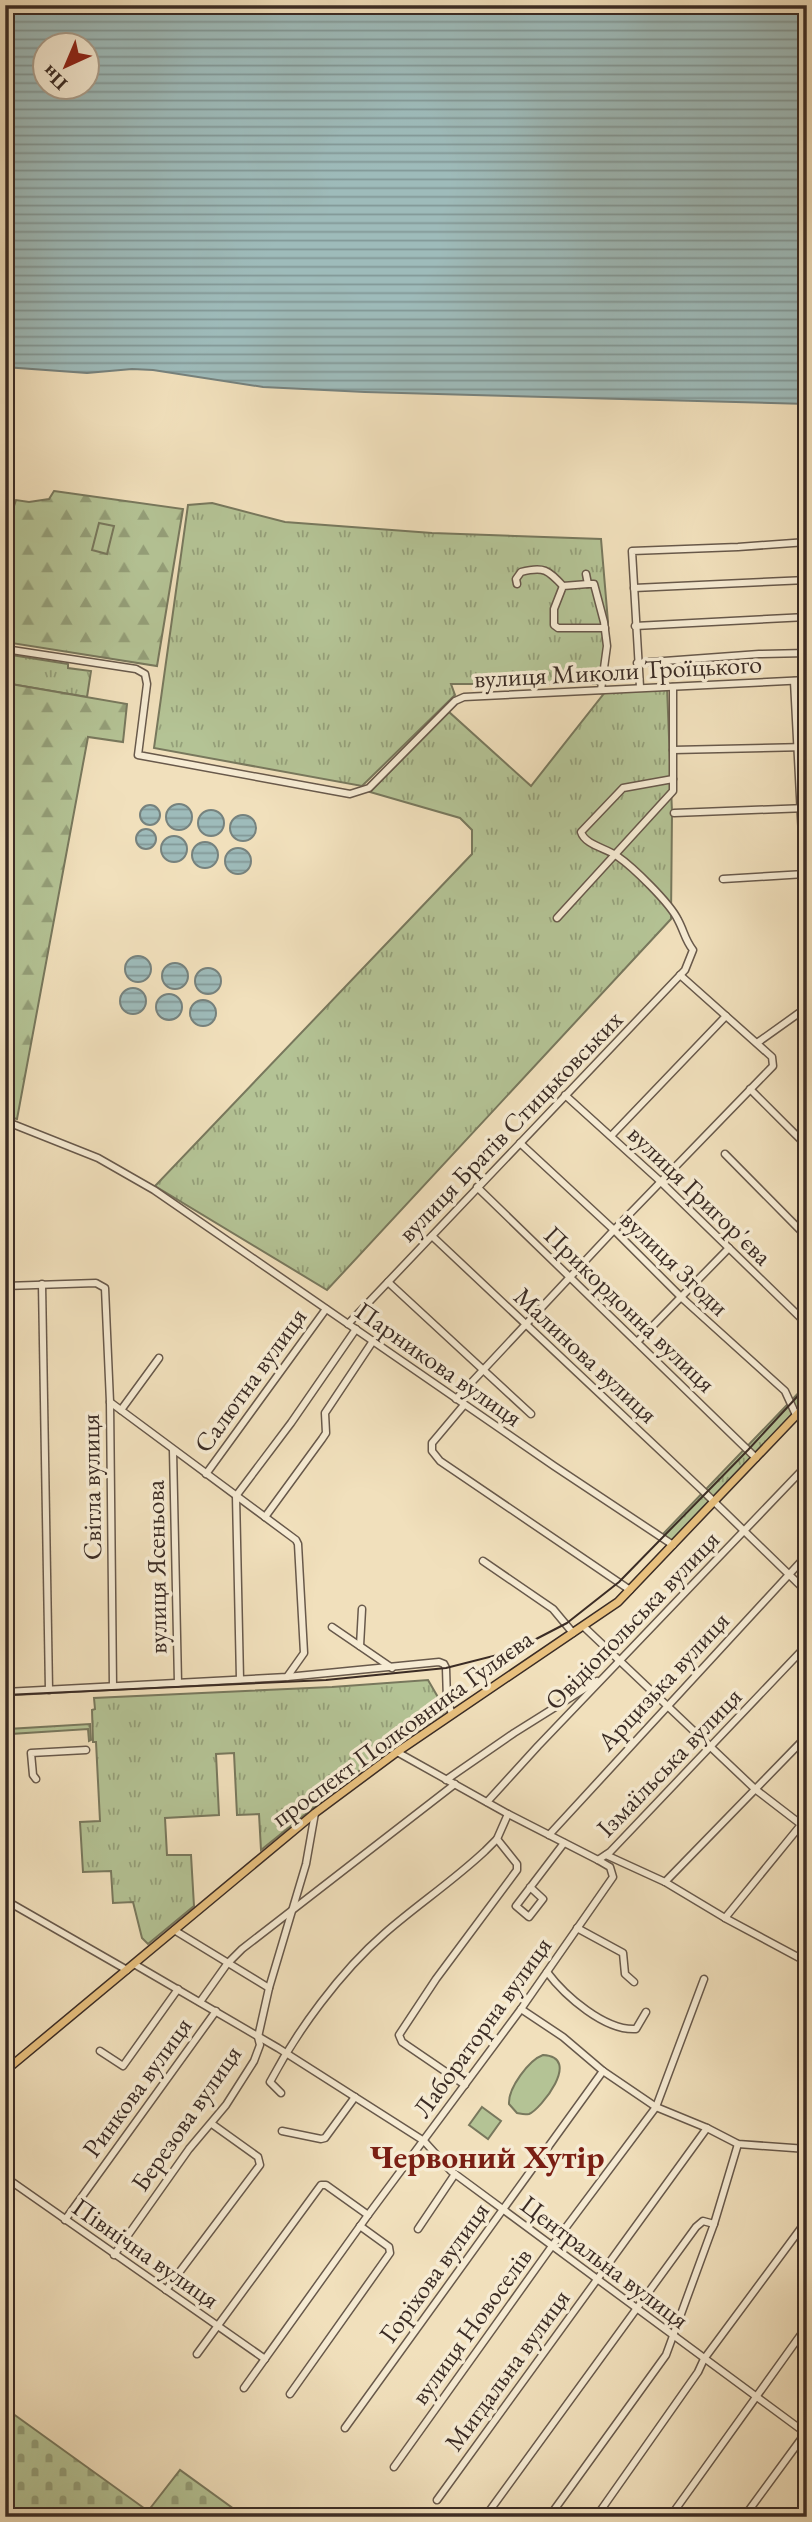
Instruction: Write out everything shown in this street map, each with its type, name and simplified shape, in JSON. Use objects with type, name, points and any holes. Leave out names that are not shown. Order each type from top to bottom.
[{"type":"main road","name":"проспект Полковника Гуляєва","points":[[5,2071],[315,1813],[397,1752],[573,1633],[630,1590],[807,1404]]},
{"type":"street","points":[[639,687],[632,551],[807,542]]},
{"type":"street","points":[[517,584],[516,579],[521,572],[542,569],[548,571],[563,586],[593,584],[605,628],[606,663],[601,690]]},
{"type":"street","points":[[586,574],[588,584]]},
{"type":"street","points":[[634,588],[807,580]]},
{"type":"street","points":[[563,586],[554,609],[556,627],[605,628]]},
{"type":"street","points":[[635,626],[807,617]]},
{"type":"street","name":"вулиця Миколи Троїцького","points":[[5,649],[136,669],[145,674],[147,684],[138,755],[344,794],[356,793],[376,783],[455,701],[471,696],[807,680]]},
{"type":"street","points":[[637,663],[807,653]]},
{"type":"street","points":[[794,681],[797,747],[804,808],[807,932]]},
{"type":"street","points":[[557,918],[673,791],[673,687]]},
{"type":"street","points":[[673,750],[807,747]]},
{"type":"street","points":[[616,855],[584,839],[581,835],[583,828],[623,788],[673,779]]},
{"type":"street","points":[[674,813],[804,808]]},
{"type":"street","name":"вулиця Братів Стицьковських","points":[[348,1324],[685,970],[693,950],[685,939],[678,919],[616,855]]},
{"type":"street","points":[[723,879],[805,874]]},
{"type":"street","points":[[456,1399],[660,1181],[773,1066],[774,1061],[757,1043],[680,975]]},
{"type":"street","points":[[757,1043],[799,1013]]},
{"type":"street","points":[[611,1136],[726,1016]]},
{"type":"street","points":[[750,1089],[807,1146]]},
{"type":"street","name":"вулиця Григор'єва","points":[[565,1096],[660,1181],[807,1324]]},
{"type":"street","name":"Парникова вулиця","points":[[5,1121],[98,1158],[154,1189],[464,1405],[673,1545]]},
{"type":"street","name":"вулиця Згоди","points":[[520,1143],[614,1230],[682,1298],[785,1391],[796,1415]]},
{"type":"street","points":[[725,1154],[807,1237]]},
{"type":"street","name":"Прикордонна вулиця","points":[[477,1187],[756,1458]]},
{"type":"street","name":"Малинова вулиця","points":[[432,1236],[807,1592]]},
{"type":"street","points":[[637,1342],[729,1248]]},
{"type":"street","points":[[388,1282],[531,1414]]},
{"type":"street","name":"Світла вулиця","points":[[42,1284],[96,1283],[105,1288],[110,1402],[113,1686]]},
{"type":"street","points":[[5,1286],[42,1284],[49,1690]]},
{"type":"street","name":"Салютна вулиця","points":[[206,1474],[326,1309]]},
{"type":"street","points":[[240,1679],[236,1496],[356,1329]]},
{"type":"street","points":[[265,1517],[326,1433],[326,1413],[373,1341]]},
{"type":"street","points":[[121,1410],[159,1358]]},
{"type":"street","points":[[110,1402],[298,1544],[304,1653],[287,1677]]},
{"type":"street","points":[[464,1405],[432,1443],[432,1451],[440,1461],[630,1590]]},
{"type":"street","name":"вулиця Ясеньова","points":[[173,1450],[178,1683]]},
{"type":"street","name":"Овідіопольська вулиця","points":[[487,1802],[807,1465]]},
{"type":"street","name":"Арцизька вулиця","points":[[549,1835],[807,1555]]},
{"type":"street","points":[[483,1561],[553,1609],[573,1633]]},
{"type":"street","points":[[360,1646],[362,1609]]},
{"type":"street","points":[[583,1626],[755,1789],[804,1828],[724,1918]]},
{"type":"street","points":[[332,1627],[392,1668]]},
{"type":"street","name":"Ізмаїльська вулиця","points":[[397,1752],[598,1860],[712,1747],[807,1645]]},
{"type":"street","points":[[5,1692],[256,1679],[444,1664],[447,1700],[452,1714]]},
{"type":"street","points":[[446,1780],[608,1674]]},
{"type":"street","points":[[665,1882],[807,1736]]},
{"type":"street","points":[[36,1779],[33,1775],[31,1753],[86,1749]]},
{"type":"street","points":[[200,2002],[242,1948],[455,1784]]},
{"type":"street","points":[[258,2036],[269,1988],[306,1864],[315,1813]]},
{"type":"street","points":[[281,2093],[271,2086],[270,2082],[285,2053],[334,1987],[383,1935],[477,1858],[496,1839],[508,1814]]},
{"type":"street","points":[[465,2085],[400,2041],[399,2035],[436,1979],[517,1870],[517,1864],[496,1839]]},
{"type":"street","points":[[530,1887],[543,1899],[529,1917],[516,1906],[530,1887],[564,1843]]},
{"type":"street","points":[[606,1855],[665,1882],[724,1918],[807,1962]]},
{"type":"street","name":"Лабораторна вулиця","points":[[244,2388],[521,2009],[613,1877],[610,1867],[598,1860]]},
{"type":"street","points":[[8,1902],[127,1970]]},
{"type":"street","points":[[578,1928],[623,1953],[625,1974],[634,1982]]},
{"type":"street","points":[[174,1930],[269,1988]]},
{"type":"street","name":"Центральна вулиця","points":[[134,1964],[258,2036],[424,2141],[455,2174],[806,2433]]},
{"type":"street","points":[[547,1972],[566,1994],[617,2028],[636,2029],[646,2012]]},
{"type":"street","name":"вулиця Новоселів","points":[[394,2467],[656,2106],[704,1979]]},
{"type":"street","points":[[100,2051],[123,2066],[178,1989]]},
{"type":"street","points":[[521,2009],[563,2037],[603,2071],[656,2106],[738,2144],[807,2149]]},
{"type":"street","name":"Ринкова вулиця","points":[[65,2220],[216,2011]]},
{"type":"street","name":"Березова вулиця","points":[[114,2255],[189,2149],[212,2124],[254,2061],[260,2045],[258,2036]]},
{"type":"street","name":"Горіхова вулиця","points":[[345,2428],[603,2071]]},
{"type":"street","points":[[282,2132],[325,2138],[355,2097]]},
{"type":"street","points":[[166,2290],[260,2165],[258,2157],[212,2124]]},
{"type":"street","name":"Мигдальна вулиця","points":[[437,2500],[707,2128]]},
{"type":"street","points":[[549,2517],[666,2355],[714,2224],[738,2144]]},
{"type":"street","points":[[418,2229],[455,2174]]},
{"type":"street","name":"Північна вулиця","points":[[5,2177],[265,2359]]},
{"type":"street","points":[[197,2354],[321,2185],[326,2185],[368,2215]]},
{"type":"street","points":[[485,2517],[699,2224],[706,2220],[714,2224]]},
{"type":"street","points":[[596,2517],[698,2372],[704,2359],[807,2220]]},
{"type":"street","points":[[290,2394],[390,2253],[389,2247],[360,2226]]},
{"type":"street","points":[[670,2517],[807,2326]]},
{"type":"street","points":[[744,2517],[806,2433]]},
{"type":"green space","points":[[54,491],[183,509],[157,666],[5,642],[5,533],[16,500],[29,502],[49,499]]},
{"type":"green space","points":[[212,503],[285,522],[432,533],[601,539],[608,622],[604,684],[451,684],[455,695],[362,786],[154,748],[188,505]]},
{"type":"green space","points":[[99,523],[114,526],[107,554],[92,550]]},
{"type":"green space","points":[[5,654],[68,664],[68,668],[91,671],[87,697],[5,683]]},
{"type":"green space","points":[[5,683],[127,704],[123,742],[88,737],[17,1119],[5,1116]]},
{"type":"green space","points":[[667,687],[672,812],[671,919],[327,1290],[155,1186],[472,854],[472,830],[460,818],[370,792],[449,712],[531,786],[606,691]]},
{"type":"green space","points":[[807,1384],[807,1401],[673,1542],[662,1535]]},
{"type":"green space","points":[[428,1680],[446,1711],[365,1766],[261,1850],[259,1814],[237,1815],[234,1753],[216,1754],[219,1815],[165,1818],[167,1855],[191,1855],[194,1906],[148,1944],[142,1938],[133,1902],[113,1903],[111,1871],[83,1872],[80,1822],[100,1821],[96,1742],[93,1742],[94,1698]]},
{"type":"green space","points":[[90,1724],[89,1741],[88,1729],[11,1734],[14,1798],[11,1798],[8,1729]]},
{"type":"green space","points":[[543,2055],[554,2058],[559,2064],[555,2084],[529,2114],[517,2113],[509,2104],[512,2090],[526,2068]]},
{"type":"green space","points":[[482,2107],[501,2121],[488,2139],[469,2125]]},
{"type":"green space","points":[[5,2408],[148,2511],[180,2470],[245,2517],[5,2517]]},
{"type":"water","points":[[5,5],[807,5],[807,404],[365,392],[263,387],[153,370],[87,373],[5,367]]},
{"type":"water","points":[[179,804],[189,807],[192,817],[189,827],[179,830],[169,827],[166,817],[169,807]]},
{"type":"water","points":[[150,805],[157,808],[160,815],[157,822],[150,825],[143,822],[140,815],[143,808]]},
{"type":"water","points":[[211,810],[221,813],[224,823],[221,833],[211,836],[201,833],[198,823],[201,813]]},
{"type":"water","points":[[243,815],[253,818],[256,828],[253,838],[243,841],[233,838],[230,828],[233,818]]},
{"type":"water","points":[[146,829],[153,832],[156,839],[153,846],[146,849],[139,846],[136,839],[139,832]]},
{"type":"water","points":[[174,836],[184,839],[187,849],[184,859],[174,862],[164,859],[161,849],[164,839]]},
{"type":"water","points":[[205,842],[215,845],[218,855],[215,865],[205,868],[195,865],[192,855],[195,845]]},
{"type":"water","points":[[238,848],[248,851],[251,861],[248,871],[238,874],[228,871],[225,861],[228,851]]},
{"type":"water","points":[[138,956],[148,959],[151,969],[148,979],[138,982],[128,979],[125,969],[128,959]]},
{"type":"water","points":[[175,963],[185,966],[188,976],[185,986],[175,989],[165,986],[162,976],[165,966]]},
{"type":"water","points":[[208,968],[218,971],[221,981],[218,991],[208,994],[198,991],[195,981],[198,971]]},
{"type":"water","points":[[133,988],[143,991],[146,1001],[143,1011],[133,1014],[123,1011],[120,1001],[123,991]]},
{"type":"water","points":[[169,994],[179,997],[182,1007],[179,1017],[169,1020],[159,1017],[156,1007],[159,997]]},
{"type":"water","points":[[203,1000],[213,1003],[216,1013],[213,1023],[203,1026],[193,1023],[190,1013],[193,1003]]},
{"type":"tram line","points":[[5,1695],[326,1680],[446,1668],[513,1651],[567,1623],[619,1582],[807,1386]]},
{"type":"district","name":"Червоний Хутір","points":[[487,2156]]}]
